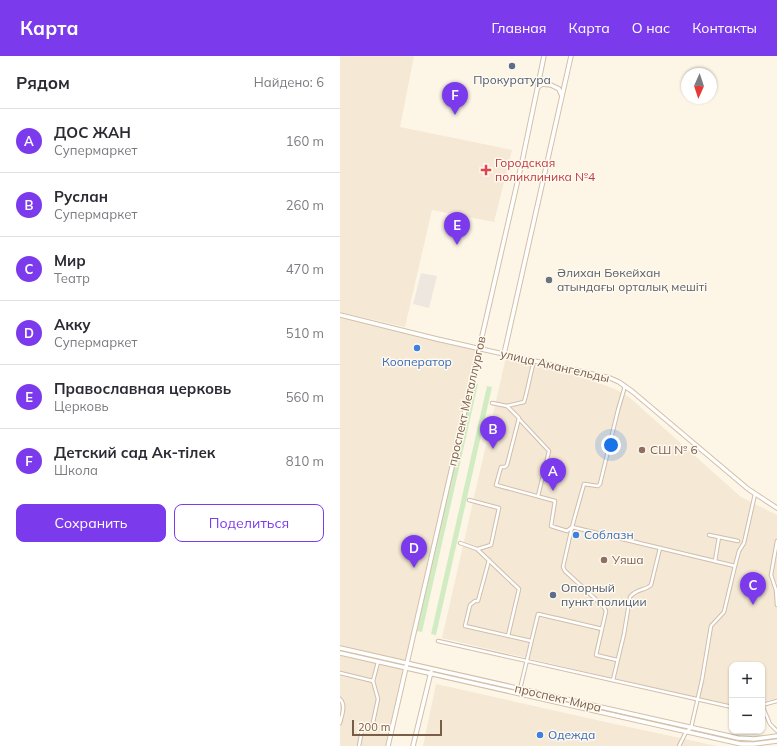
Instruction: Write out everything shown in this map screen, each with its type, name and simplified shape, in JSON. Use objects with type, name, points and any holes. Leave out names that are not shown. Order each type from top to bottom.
[{"type":"main road","name":"проспект Металлургов","points":[[388,746],[538,88],[544,56]]},
{"type":"main road","name":"проспект Металлургов","points":[[504,354],[571,56]]},
{"type":"main road","points":[[538,88],[542,84],[551,85],[559,88],[562,96]]},
{"type":"main road","name":"улица Амангельды","points":[[340,315],[610,378],[625,386],[755,494],[777,508]]},
{"type":"main road","name":"проспект Мира","points":[[340,648],[431,668],[496,686],[741,744],[777,741]]},
{"type":"main road","name":"проспект Мира","points":[[340,653],[430,674],[520,690],[742,739],[777,736]]},
{"type":"main road","points":[[350,655],[363,656],[367,654]]},
{"type":"main road","points":[[413,746],[431,668]]},
{"type":"street","points":[[492,403],[507,406],[524,402],[530,383],[534,361]]},
{"type":"street","points":[[617,660],[596,655],[606,611],[604,607],[565,571],[563,567],[584,484],[598,486],[600,484],[625,386]]},
{"type":"street","points":[[507,406],[549,451],[538,497]]},
{"type":"street","points":[[519,418],[507,465],[501,467],[496,485],[555,501],[551,526],[567,531],[572,528],[735,566]]},
{"type":"street","points":[[679,746],[686,732],[691,728],[698,699],[711,626],[724,612],[735,566],[744,543],[755,494]]},
{"type":"street","points":[[469,500],[499,508],[490,545],[477,549]]},
{"type":"street","points":[[709,534],[738,541]]},
{"type":"street","points":[[715,561],[719,537]]},
{"type":"street","points":[[777,541],[771,575],[776,590],[777,605]]},
{"type":"street","points":[[460,543],[477,549],[520,590],[508,636]]},
{"type":"street","points":[[613,680],[624,634],[630,597],[634,592],[650,587],[660,548]]},
{"type":"street","points":[[489,560],[478,601],[475,601],[470,605],[465,626],[531,642]]},
{"type":"street","points":[[520,690],[538,614],[602,629]]},
{"type":"street","points":[[556,618],[602,629]]},
{"type":"street","points":[[438,641],[729,706]]},
{"type":"street","points":[[359,746],[362,730],[371,729],[372,727],[378,699],[373,681],[378,662]]},
{"type":"street","points":[[340,673],[373,681]]},
{"type":"street","points":[[340,699],[342,700],[343,704],[340,723]]},
{"type":"street","points":[[777,701],[762,705],[770,724],[777,731]]},
{"type":"shaded area","points":[[340,56],[414,56],[400,127],[512,150],[494,222],[432,210],[405,327],[340,312]]},
{"type":"shaded area","points":[[421,273],[437,276],[429,308],[413,304]]},
{"type":"shaded area","points":[[340,317],[477,349],[406,660],[340,646]]},
{"type":"shaded area","points":[[506,357],[584,378],[615,389],[629,397],[741,497],[777,515],[777,698],[765,701],[765,662],[729,662],[729,705],[442,638]]},
{"type":"shaded area","points":[[340,653],[406,668],[388,746],[340,746]]},
{"type":"shaded area","points":[[436,684],[610,723],[717,746],[423,746]]},
{"type":"green space","points":[[473,383],[478,384],[422,632],[417,631]]},
{"type":"green space","points":[[487,386],[492,387],[436,635],[431,634]]},
{"type":"place","name":"Прокуратура","points":[[512,66]]},
{"type":"place","name":"Детский сад Ак-тiлек","points":[[455,115]]},
{"type":"place","name":"Городская поликлиника №4","points":[[486,170]]},
{"type":"place","name":"Православная церковь","points":[[457,245]]},
{"type":"place","name":"Әлихан Бөкейхан атындағы орталық мешіті","points":[[549,280]]},
{"type":"place","name":"Кооператор","points":[[417,348]]},
{"type":"place","name":"Руслан","points":[[493,449]]},
{"type":"place","name":"СШ № 6","points":[[642,450]]},
{"type":"place","name":"ДОС ЖАН","points":[[553,491]]},
{"type":"place","name":"Соблазн","points":[[576,535]]},
{"type":"place","name":"Уяша","points":[[604,560]]},
{"type":"place","name":"Акку","points":[[414,568]]},
{"type":"place","name":"Опорный пункт полиции","points":[[553,595]]},
{"type":"place","name":"Мир","points":[[753,605]]},
{"type":"place","name":"Одежда","points":[[540,735]]}]
